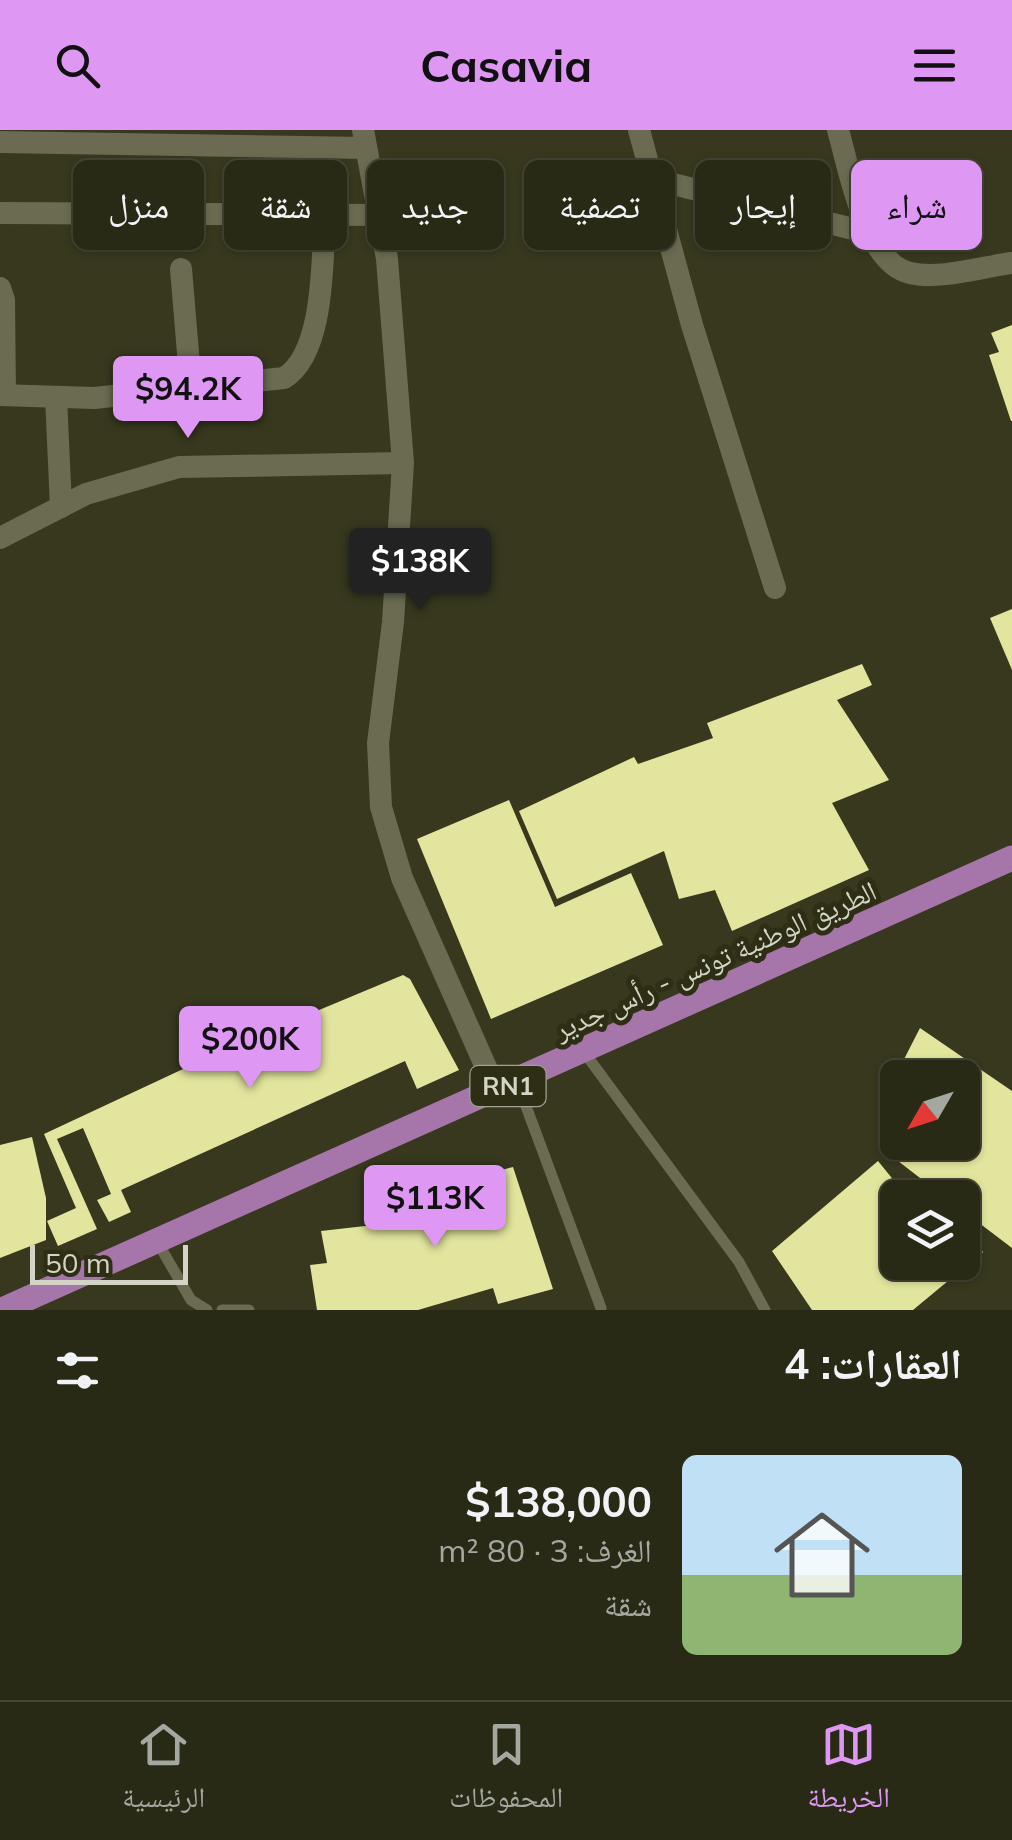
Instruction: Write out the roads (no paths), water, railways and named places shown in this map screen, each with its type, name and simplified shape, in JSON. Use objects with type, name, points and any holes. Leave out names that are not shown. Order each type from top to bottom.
[{"type":"main road","name":"الطريق الوطنية تونس - رأس جدير","points":[[2,1310],[1012,858]]},
{"type":"street","points":[[639,130],[645,160]]},
{"type":"street","points":[[838,130],[851,173]]},
{"type":"street","points":[[0,142],[364,139]]},
{"type":"street","points":[[675,184],[851,228]]},
{"type":"street","points":[[0,213],[224,214]]},
{"type":"street","points":[[0,288],[4,300],[3,395],[56,397],[190,390],[284,378],[295,371],[314,323],[321,250]]},
{"type":"street","points":[[383,250],[404,463],[394,606],[378,743],[381,807],[402,878],[507,1087]]},
{"type":"street","points":[[671,250],[774,588]]},
{"type":"street","points":[[879,250],[908,273],[1012,263]]},
{"type":"street","points":[[181,269],[190,390]]},
{"type":"street","points":[[56,397],[61,507]]},
{"type":"street","points":[[0,538],[86,494],[178,467],[404,463]]},
{"type":"lane","points":[[584,1052],[739,1262],[766,1310]]},
{"type":"lane","points":[[507,1087],[601,1308]]},
{"type":"lane","points":[[158,1243],[191,1300],[207,1310]]},
{"type":"lane","points":[[222,1310],[249,1310]]}]
